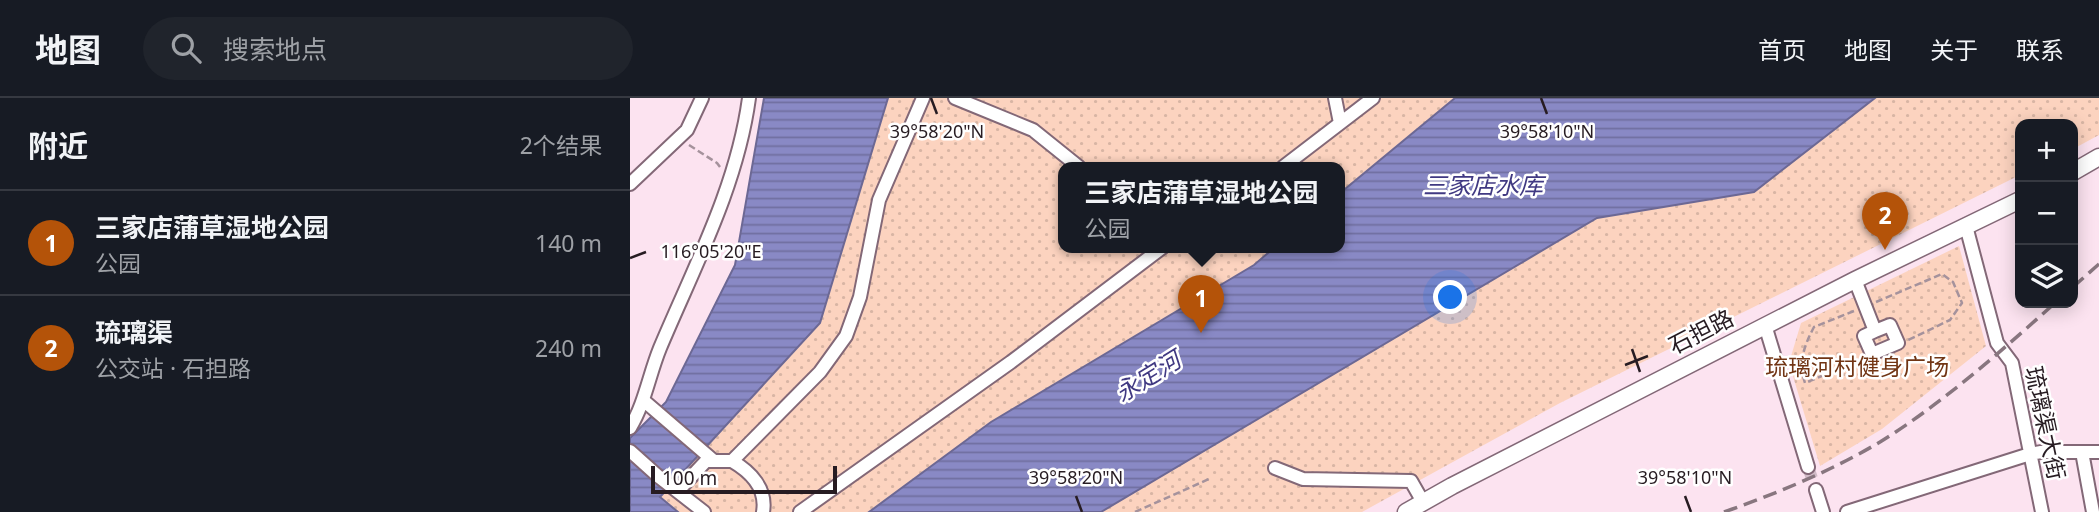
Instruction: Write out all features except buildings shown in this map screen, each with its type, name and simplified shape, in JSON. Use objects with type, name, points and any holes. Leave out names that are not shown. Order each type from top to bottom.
[{"type":"main road","points":[[2078,169],[2099,158]]},
{"type":"main road","name":"石担路","points":[[1406,512],[1765,325],[2015,202]]},
{"type":"street","points":[[630,184],[687,130],[702,98]]},
{"type":"street","points":[[630,428],[699,256],[716,221],[742,139],[749,98]]},
{"type":"street","points":[[732,461],[820,372],[846,336],[860,297],[879,201],[923,98]]},
{"type":"street","points":[[955,98],[1033,130],[1073,162]]},
{"type":"street","points":[[1335,98],[1340,123]]},
{"type":"street","points":[[1289,162],[1373,98]]},
{"type":"street","name":"琉璃渠大街","points":[[1966,226],[1997,343],[2012,363],[2036,453],[2042,512]]},
{"type":"street","points":[[800,512],[1011,362],[1150,253]]},
{"type":"street","points":[[1854,280],[1875,331]]},
{"type":"street","points":[[1765,325],[1808,467]]},
{"type":"street","points":[[1890,325],[1898,343],[1871,354],[1864,336],[1875,331],[1890,325]]},
{"type":"street","points":[[643,400],[713,461]]},
{"type":"street","points":[[630,451],[704,512]]},
{"type":"street","points":[[2082,452],[2093,512]]},
{"type":"street","points":[[1847,512],[2036,453],[2099,452]]},
{"type":"street","points":[[678,491],[706,461],[732,461],[756,481],[765,501],[763,512]]},
{"type":"street","points":[[1275,468],[1303,479],[1411,481],[1423,502]]},
{"type":"street","points":[[1816,490],[1823,512]]},
{"type":"path","points":[[678,139],[717,163],[729,182]]},
{"type":"path","points":[[1871,354],[1805,383],[1801,370],[1803,347],[1814,327],[1942,274],[1953,282],[1962,303],[1950,320],[1898,343]]},
{"type":"path","points":[[1135,512],[1209,479]]},
{"type":"green space","points":[[764,98],[2099,98],[2099,135],[2078,146],[2078,119],[2015,119],[2015,177],[1560,403],[1362,512],[630,512],[630,438],[666,402],[735,265]]},
{"type":"green space","name":"琉璃河村健身广场","points":[[1959,246],[1986,346],[1882,429],[1820,466],[1789,363],[1801,323]]},
{"type":"water","points":[[764,98],[888,98],[820,323],[660,497],[678,512],[630,512],[630,438],[666,402],[735,265]]},
{"type":"water","name":"三家店水库","points":[[1455,98],[1875,98],[1754,192],[1597,218],[1101,512],[869,512],[991,422],[1254,265],[1268,253],[1345,253],[1345,189]]},
{"type":"tunnel","points":[[1808,467],[1816,490]]},
{"type":"railway","points":[[2078,283],[2099,264]]},
{"type":"railway","points":[[1724,512],[1804,481],[1880,442],[1949,394],[2049,308]]},
{"type":"place","name":"琉璃渠","points":[[1885,250]]},
{"type":"place","name":"三家店蒲草湿地公园","points":[[1201,333]]},
{"type":"water label","name":"永定河","points":[[1148,377]]}]
